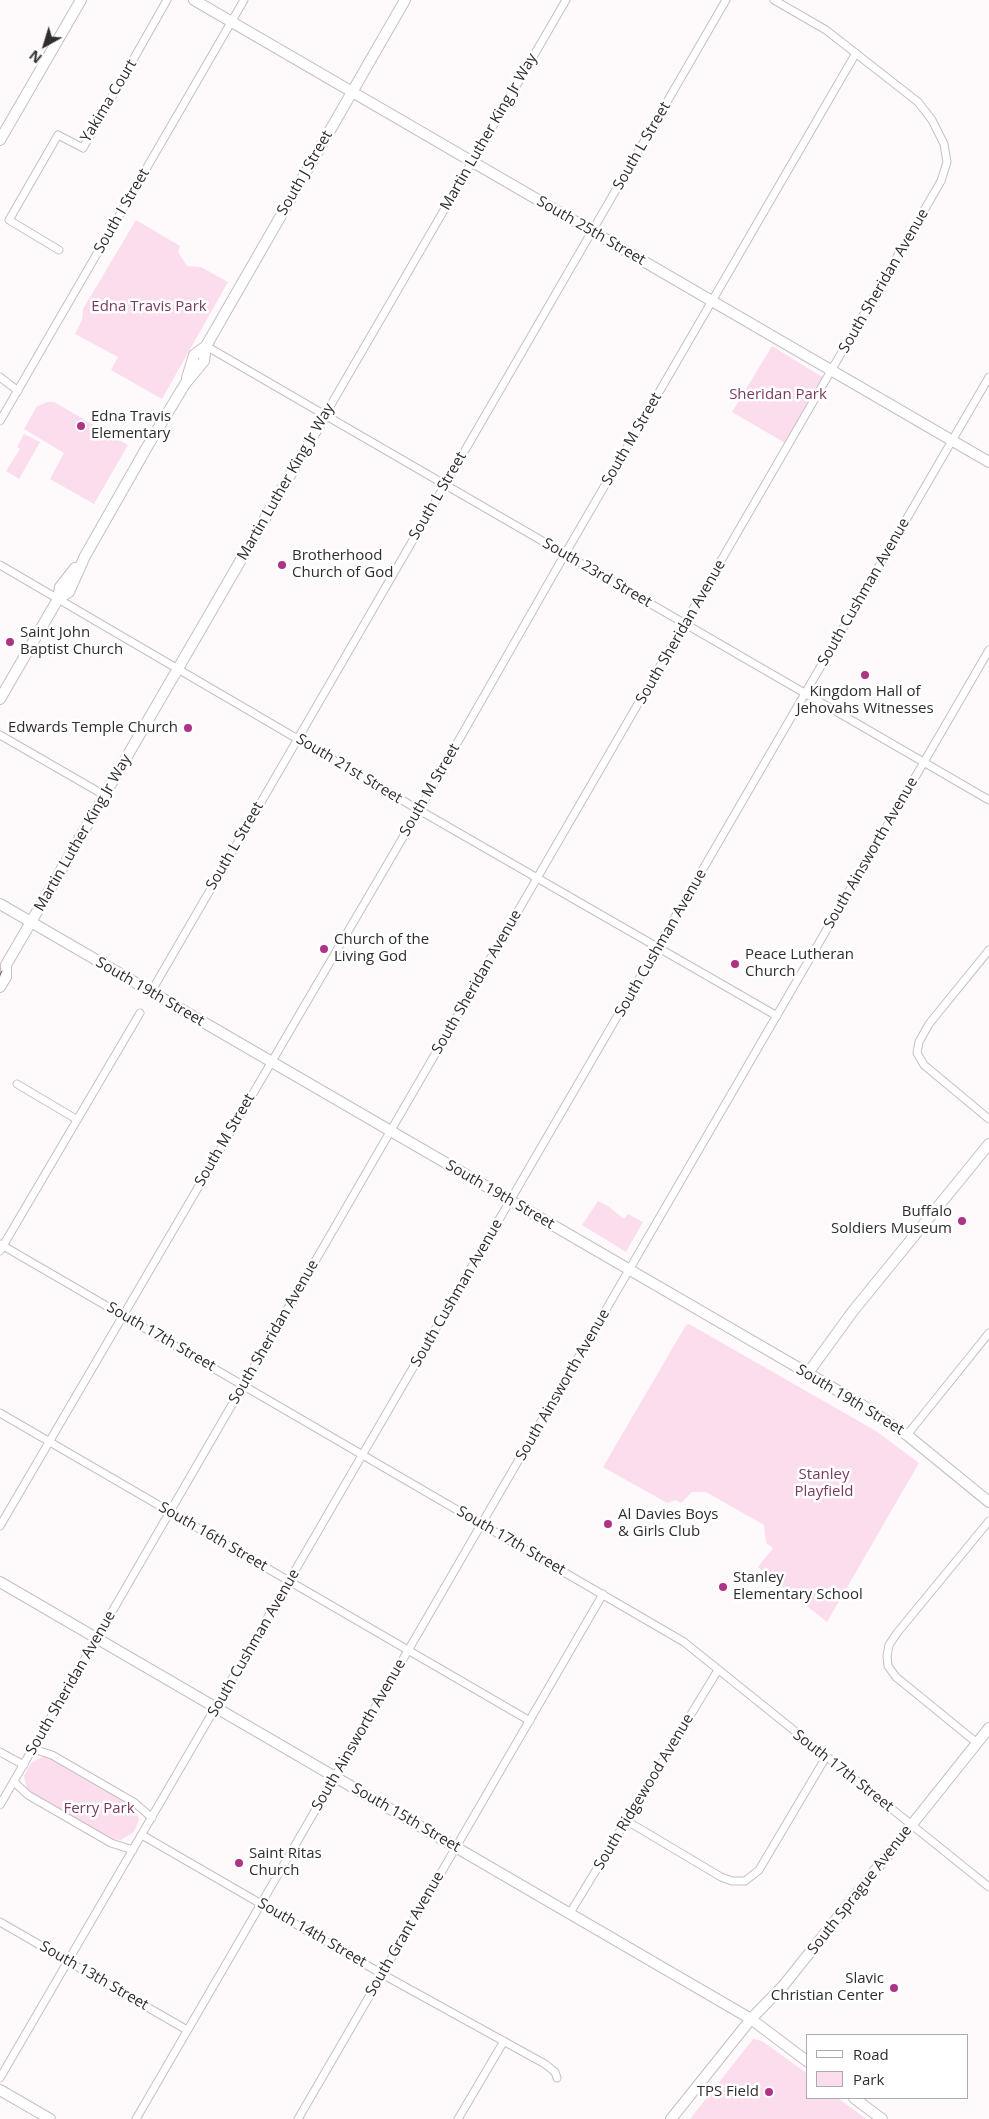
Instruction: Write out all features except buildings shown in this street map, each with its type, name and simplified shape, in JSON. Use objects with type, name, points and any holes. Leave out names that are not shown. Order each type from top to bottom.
[{"type":"street","points":[[0,140],[80,0]]},
{"type":"street","name":"Yakima Court","points":[[59,250],[9,220],[58,135],[83,148],[167,0]]},
{"type":"street","name":"South 25th Street","points":[[194,0],[989,462]]},
{"type":"street","name":"South I Street","points":[[0,422],[244,0]]},
{"type":"street","name":"South J Street","points":[[0,699],[58,599],[69,592],[85,556],[185,384],[204,361],[206,346],[405,0]]},
{"type":"street","name":"Martin Luther King Jr Way","points":[[0,987],[6,976],[3,967],[566,0]]},
{"type":"street","name":"South L Street","points":[[151,992],[726,0]]},
{"type":"street","points":[[774,0],[826,30],[856,53]]},
{"type":"street","name":"South Sheridan Avenue","points":[[0,1805],[98,1639],[169,1511],[538,878],[944,175],[947,156],[938,130],[926,111],[856,53]]},
{"type":"street","name":"South M Street","points":[[0,1526],[419,810],[565,554],[856,53]]},
{"type":"street","name":"South 23rd Street","points":[[206,346],[989,800]]},
{"type":"street","points":[[0,377],[18,391]]},
{"type":"street","name":"South Cushman Avenue","points":[[0,2078],[989,378]]},
{"type":"street","name":"South 21st Street","points":[[0,565],[419,810],[777,1016]]},
{"type":"street","name":"South Ainsworth Avenue","points":[[136,2119],[989,650]]},
{"type":"street","points":[[0,735],[104,796]]},
{"type":"street","name":"South 19th Street","points":[[0,904],[808,1374],[907,1434],[989,1502]]},
{"type":"street","points":[[989,950],[929,1024],[918,1042],[918,1053],[924,1065],[989,1119]]},
{"type":"street","points":[[1,1247],[140,1013]]},
{"type":"street","points":[[17,1084],[76,1119]]},
{"type":"street","points":[[808,1374],[853,1311],[989,1144]]},
{"type":"street","name":"South 17th Street","points":[[1,1247],[123,1315],[684,1642],[989,1887]]},
{"type":"street","points":[[907,1434],[989,1333]]},
{"type":"street","name":"South 16th Street","points":[[0,1413],[530,1721]]},
{"type":"street","points":[[977,1743],[896,1677],[888,1666],[887,1656],[889,1645],[897,1633],[989,1521]]},
{"type":"street","name":"South 15th Street","points":[[0,1582],[751,2019],[806,2060]]},
{"type":"street","name":"South Grant Avenue","points":[[298,2119],[603,1594]]},
{"type":"street","name":"South Ridgewood Avenue","points":[[570,1913],[718,1670]]},
{"type":"street","name":"South Sprague Avenue","points":[[671,2119],[751,2019],[783,1986],[989,1728]]},
{"type":"street","points":[[33,1749],[52,1755],[135,1803],[152,1818]]},
{"type":"street","points":[[0,1752],[24,1765]]},
{"type":"street","points":[[627,1821],[721,1877],[732,1881],[745,1882],[759,1870],[826,1757]]},
{"type":"street","points":[[14,1782],[28,1795],[110,1843],[133,1850]]},
{"type":"street","name":"South 14th Street","points":[[142,1835],[382,1974],[549,2067],[555,2072],[557,2078]]},
{"type":"street","name":"South 13th Street","points":[[0,1922],[187,2030]]},
{"type":"street","points":[[458,2119],[504,2041]]},
{"type":"street","points":[[0,2090],[50,2119]]},
{"type":"street","points":[[855,2099],[882,2119]]},
{"type":"green space","name":"Edna Travis Park","points":[[136,220],[180,246],[178,252],[187,266],[201,267],[228,282],[162,399],[111,370],[118,357],[75,334],[82,320],[83,309]]},
{"type":"green space","name":"Sheridan Park","points":[[772,346],[824,378],[785,443],[732,412]]},
{"type":"green space","points":[[54,402],[128,445],[94,504],[50,479],[64,453],[24,429],[37,406]]},
{"type":"green space","points":[[24,434],[40,442],[19,479],[6,471],[20,449],[17,447]]},
{"type":"green space","points":[[598,1201],[608,1206],[624,1219],[628,1214],[643,1222],[626,1252],[582,1225]]},
{"type":"green space","name":"Stanley Playfield","points":[[689,1324],[876,1431],[919,1463],[827,1622],[758,1567],[773,1548],[766,1543],[764,1525],[706,1492],[692,1492],[681,1503],[676,1500],[667,1503],[603,1467],[686,1325]]},
{"type":"green space","name":"Ferry Park","points":[[44,1756],[132,1804],[136,1809],[139,1820],[134,1832],[121,1840],[107,1839],[34,1796],[27,1790],[24,1776],[31,1763]]},
{"type":"green space","name":"TPS Field","points":[[753,2039],[762,2041],[806,2073],[806,2099],[839,2099],[866,2119],[690,2119]]},
{"type":"tram line","points":[[0,975],[2,971]]},
{"type":"place","name":"Edna Travis Elementary","points":[[81,426]]},
{"type":"place","name":"Brotherhood Church of God","points":[[282,565]]},
{"type":"place","name":"Saint John Baptist Church","points":[[10,642]]},
{"type":"place","name":"Kingdom Hall of Jehovahs Witnesses","points":[[865,675]]},
{"type":"place","name":"Edwards Temple Church","points":[[188,728]]},
{"type":"place","name":"Church of the Living God","points":[[324,949]]},
{"type":"place","name":"Peace Lutheran Church","points":[[735,964]]},
{"type":"place","name":"Buffalo Soldiers Museum","points":[[962,1221]]},
{"type":"place","name":"Al Davies Boys & Girls Club","points":[[608,1524]]},
{"type":"place","name":"Stanley Elementary School","points":[[723,1587]]},
{"type":"place","name":"Saint Ritas Church","points":[[239,1863]]},
{"type":"place","name":"Slavic Christian Center","points":[[894,1988]]},
{"type":"place","name":"TPS Field","points":[[769,2092]]}]
